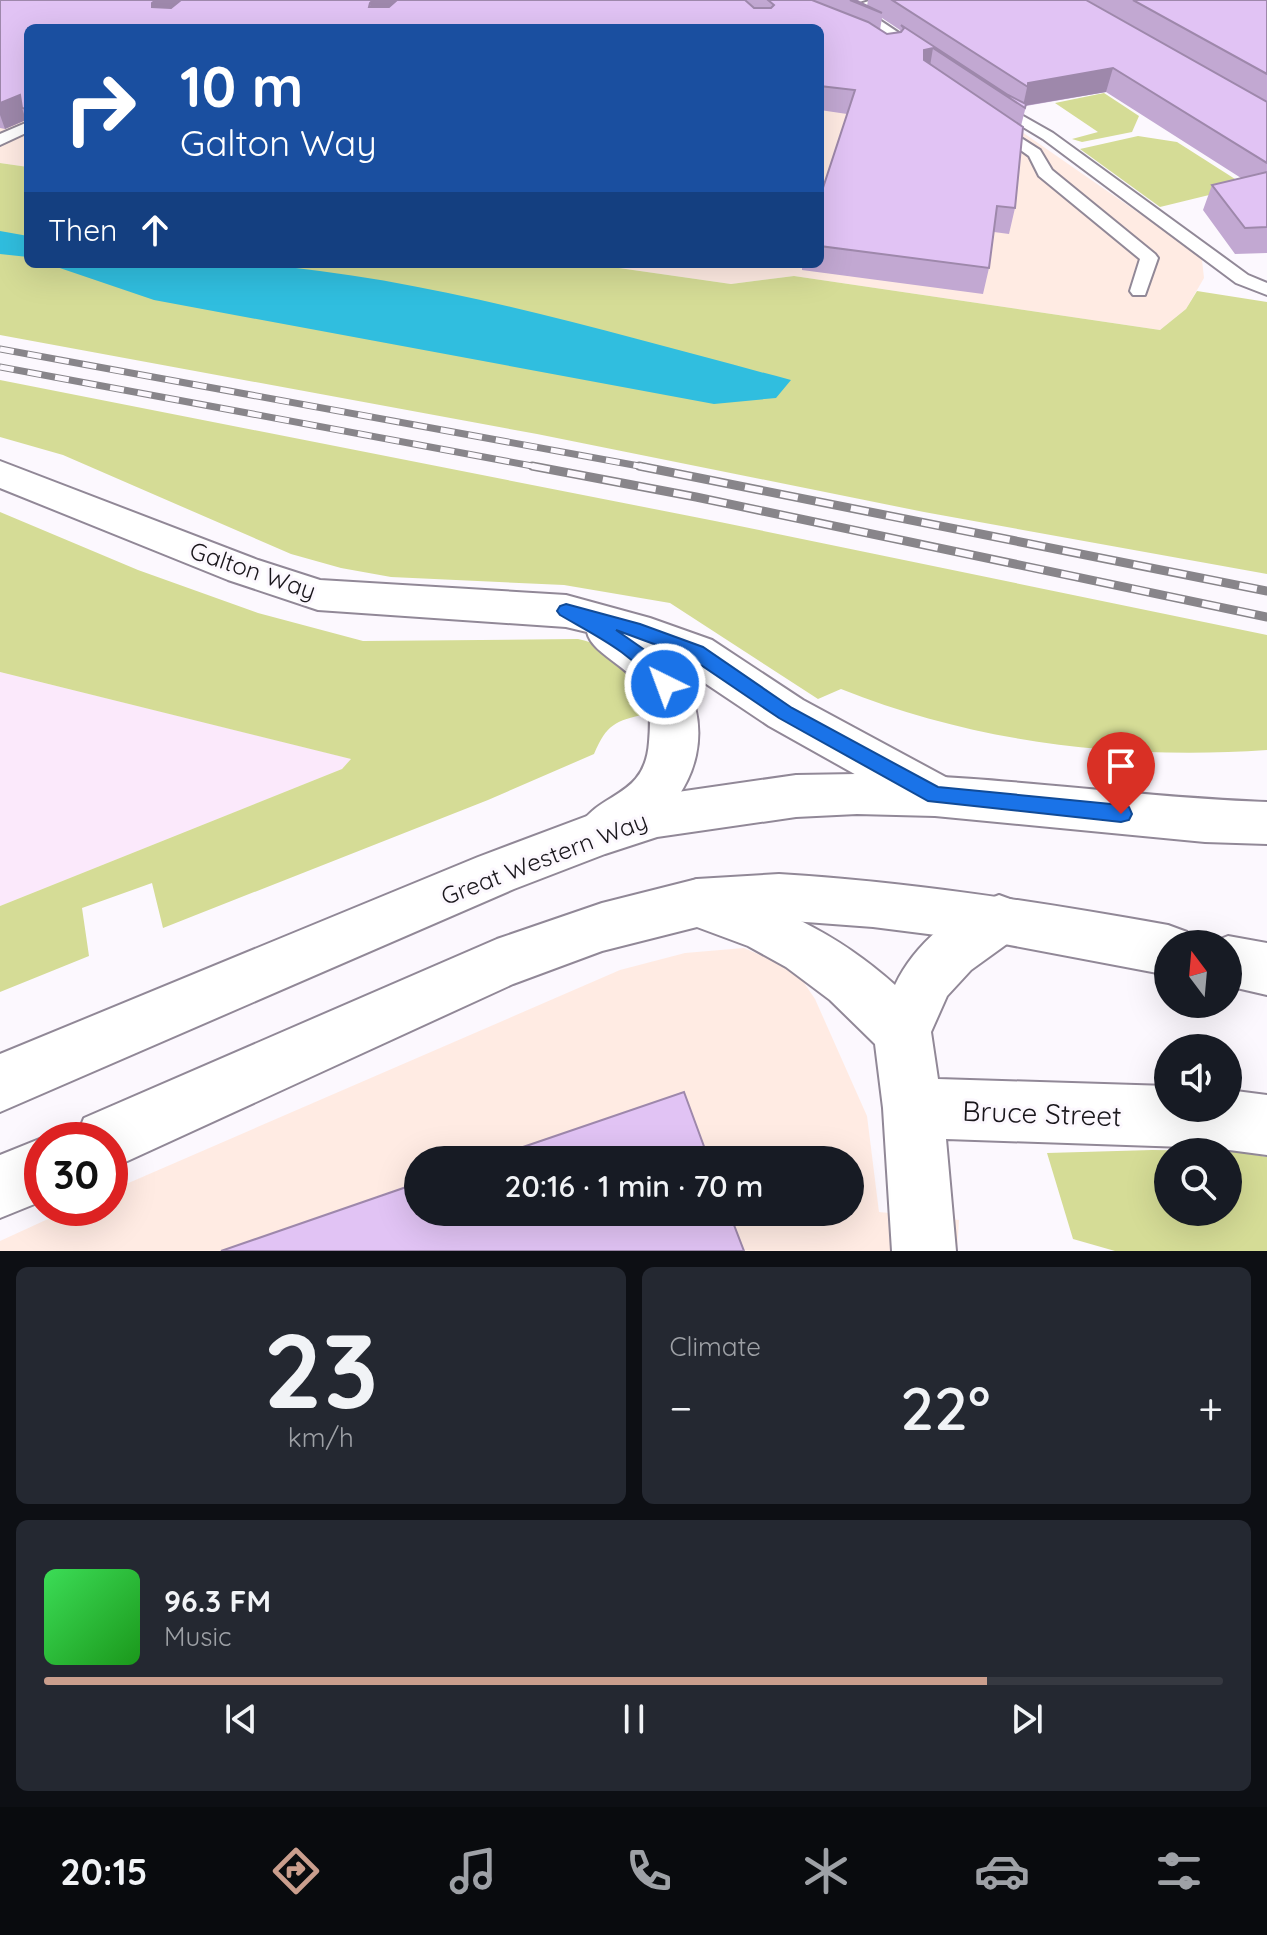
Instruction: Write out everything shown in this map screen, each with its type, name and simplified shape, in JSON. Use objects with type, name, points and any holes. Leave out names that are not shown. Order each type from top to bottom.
[{"type":"street","name":"Galton Way","points":[[0,474],[243,570],[318,595],[566,611],[634,629],[696,652],[786,713],[935,795]]},
{"type":"street","name":"Galton Way","points":[[566,611],[624,644],[652,665],[665,684],[673,708],[673,750],[665,781],[635,811],[595,835]]},
{"type":"street","name":"Great Western Way","points":[[0,1083],[496,873],[595,835],[657,816],[796,796],[935,795],[1205,821],[1267,823]]},
{"type":"street","points":[[128,1130],[497,964],[588,931],[697,903],[779,897],[873,903],[999,919],[1154,947]]},
{"type":"street","points":[[697,903],[764,928],[806,950],[848,981],[902,1032]]},
{"type":"street","points":[[924,1251],[913,1108],[902,1032],[927,978],[952,952],[999,919]]},
{"type":"street","points":[[1242,964],[1267,969]]},
{"type":"street","name":"Bruce Street","points":[[913,1108],[1214,1118],[1267,1125]]},
{"type":"street","points":[[0,1187],[24,1177]]},
{"type":"lane","points":[[887,0],[839,9],[873,22],[935,64]]},
{"type":"lane","points":[[871,39],[908,64]]},
{"type":"lane","points":[[984,97],[1048,136],[1242,279],[1267,290]]},
{"type":"lane","points":[[980,116],[1035,153],[1045,173],[1149,258],[1139,291]]},
{"type":"lane","points":[[0,140],[24,128]]},
{"type":"shaded area","points":[[0,0],[791,0],[992,111],[1185,245],[1202,260],[1204,278],[1186,309],[1160,330],[794,276],[731,284],[619,268],[824,268],[824,24],[24,24],[24,166],[0,163]]},
{"type":"shaded area","points":[[0,672],[352,759],[342,769],[0,906]]},
{"type":"shaded area","points":[[744,948],[796,971],[815,999],[867,1116],[879,1212],[959,1220],[957,1251],[0,1251],[0,1241],[33,1226],[128,1226],[128,1183],[620,970],[685,953]]},
{"type":"green space","points":[[1104,93],[1139,116],[1132,132],[1082,142],[1072,139],[1098,132],[1055,103]]},
{"type":"green space","points":[[1138,136],[1177,142],[1246,186],[1160,207],[1080,149]]},
{"type":"green space","points":[[0,163],[24,166],[24,268],[619,268],[731,284],[794,276],[1160,330],[1186,309],[1197,291],[1267,302],[1267,574],[924,512],[537,434],[0,335]]},
{"type":"green space","points":[[0,380],[715,521],[1267,635],[1267,750],[1158,752],[1104,749],[997,735],[892,708],[841,689],[818,699],[670,603],[564,585],[391,577],[341,568],[291,554],[63,455],[0,437]]},
{"type":"green space","points":[[0,512],[138,570],[258,613],[363,641],[578,639],[591,642],[617,661],[634,687],[646,714],[613,725],[594,754],[488,800],[163,928],[152,883],[82,908],[89,956],[0,992],[0,906],[342,769],[351,759],[0,672]]},
{"type":"green space","points":[[1154,1150],[1154,1226],[1242,1226],[1242,1153],[1267,1157],[1267,1251],[1115,1251],[1073,1239],[1047,1153]]},
{"type":"water","points":[[0,231],[24,235],[24,257],[0,254]]},
{"type":"water","points":[[60,268],[295,268],[324,271],[525,310],[791,380],[776,398],[714,404],[154,300]]},
{"type":"building","points":[[0,0],[156,0],[152,7],[171,8],[181,0],[373,0],[369,7],[389,7],[397,0],[745,0],[754,8],[771,8],[774,5],[768,0],[812,0],[868,22],[887,34],[901,32],[904,28],[901,25],[1026,104],[1025,108],[933,48],[924,50],[924,60],[1023,127],[1015,208],[997,206],[989,268],[824,247],[824,185],[855,90],[824,86],[824,24],[24,24],[24,108],[20,95],[0,103]]},
{"type":"building","points":[[892,0],[1086,0],[1267,102],[1267,163],[1113,68],[1028,83],[1028,87]]},
{"type":"building","points":[[1133,0],[1267,0],[1267,74]]},
{"type":"building","points":[[1267,172],[1267,227],[1245,228],[1212,185]]},
{"type":"building","points":[[684,1092],[704,1146],[526,1146]]},
{"type":"building","points":[[404,1188],[404,1226],[734,1226],[744,1251],[221,1251]]},
{"type":"railway","points":[[0,349],[650,468]]},
{"type":"railway","points":[[0,367],[543,468]]},
{"type":"railway","points":[[532,466],[696,497],[1267,617]]},
{"type":"railway","points":[[639,466],[1267,591]]},
{"type":"route","points":[[665,684],[652,665],[624,644],[566,611],[634,629],[696,652],[786,713],[935,795],[1121,814]]}]
